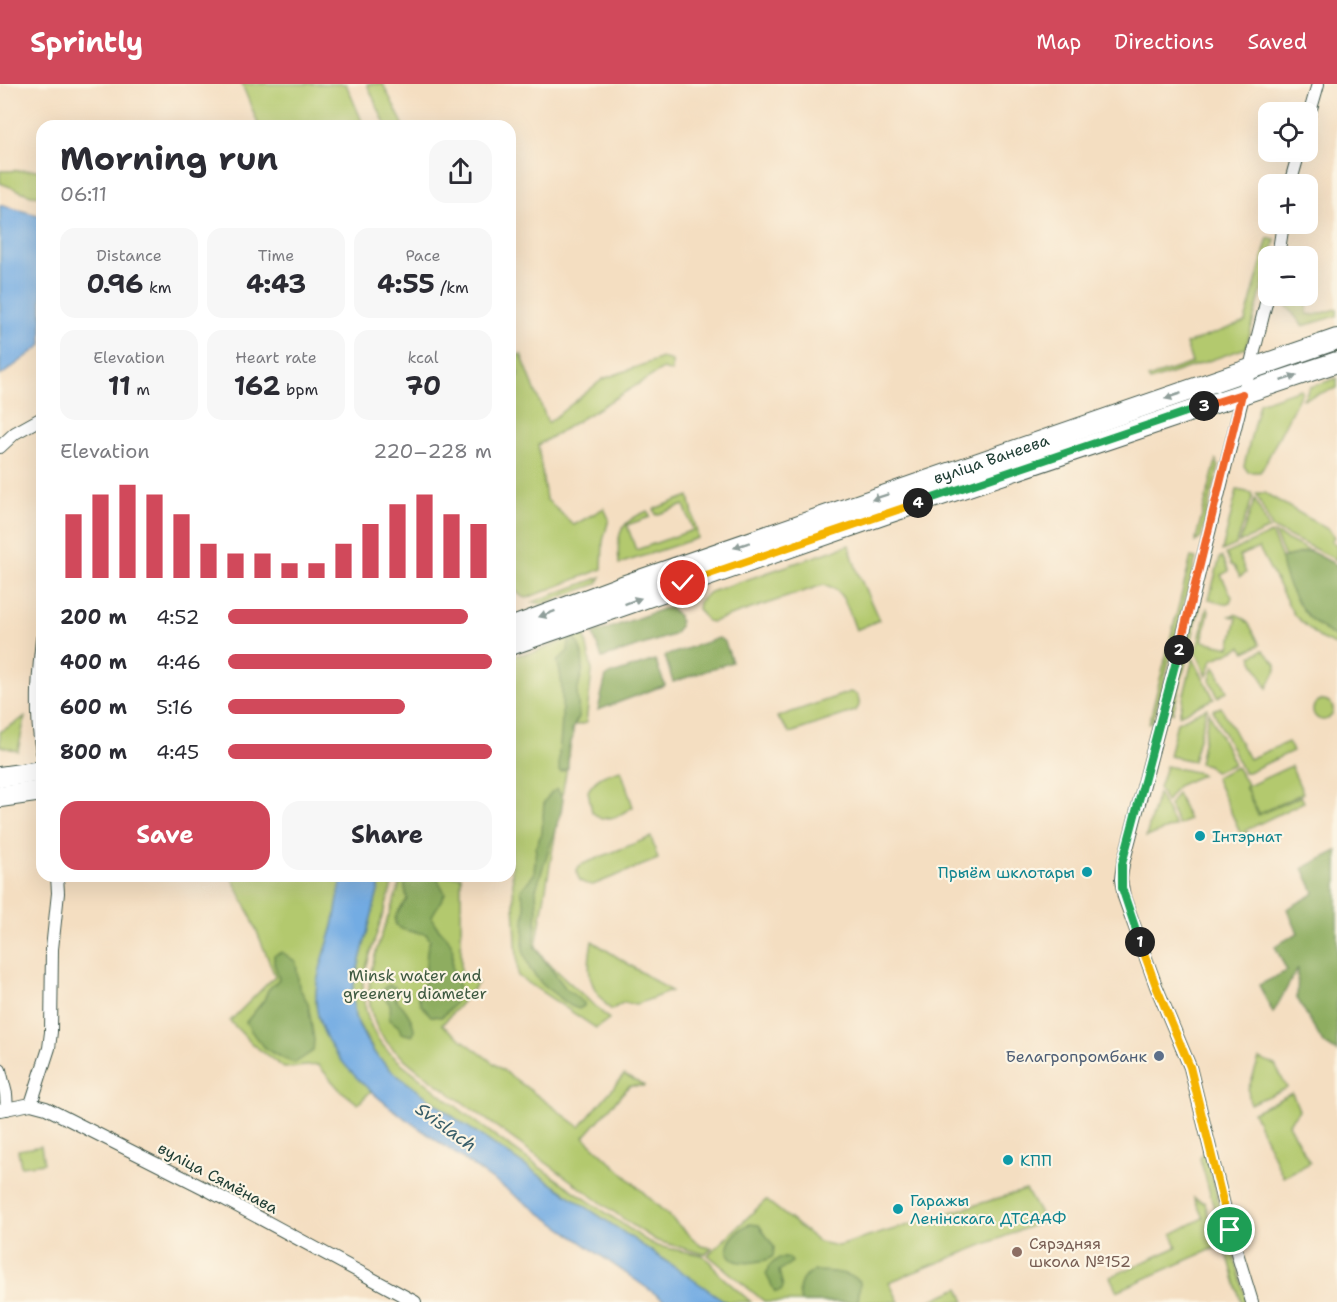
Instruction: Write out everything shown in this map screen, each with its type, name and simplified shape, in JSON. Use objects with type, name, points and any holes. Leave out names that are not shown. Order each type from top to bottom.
[{"type":"main road","name":"вуліца Ванеева","points":[[516,643],[681,575],[1114,416],[1337,339]]},
{"type":"main road","name":"вуліца Ванеева","points":[[516,626],[1120,435],[1337,362]]},
{"type":"main road","points":[[0,777],[36,772]]},
{"type":"main road","points":[[0,797],[36,792]]},
{"type":"street","points":[[1313,102],[1318,84]]},
{"type":"street","points":[[1252,1302],[1230,1230],[1192,1075],[1156,986],[1124,897],[1121,879],[1122,864],[1193,597],[1265,306]]},
{"type":"street","points":[[1114,416],[1120,435]]},
{"type":"street","points":[[0,447],[15,433],[36,421]]},
{"type":"street","points":[[0,1070],[6,1094],[3,1109],[31,1104],[50,1040],[52,949],[57,882]]},
{"type":"street","name":"вуліца Сямёнава","points":[[31,1104],[46,1108],[206,1189],[415,1302]]},
{"type":"green space","points":[[242,84],[346,84],[361,120],[257,120]]},
{"type":"green space","points":[[367,84],[383,84],[401,120],[383,120]]},
{"type":"green space","points":[[36,170],[36,195],[0,183],[0,171]]},
{"type":"green space","points":[[1268,238],[1275,240],[1273,246],[1266,246]]},
{"type":"green space","points":[[1258,275],[1258,303],[1246,348],[1150,381],[1148,378],[1192,363],[1186,344],[1245,322]]},
{"type":"green space","points":[[1287,306],[1307,306],[1307,314],[1315,315],[1337,309],[1337,316],[1303,326]]},
{"type":"green space","points":[[521,354],[548,423],[603,379],[662,358],[672,361],[672,372],[663,369],[538,445],[546,499],[574,525],[604,508],[609,519],[603,541],[602,569],[527,598],[516,591],[516,382],[518,375],[516,356]]},
{"type":"green space","points":[[1337,378],[1337,388],[1303,399],[1310,387]]},
{"type":"green space","points":[[1300,389],[1302,391],[1263,468],[1260,472],[1248,472],[1244,466],[1259,403]]},
{"type":"green space","points":[[1216,461],[1219,466],[1201,538],[1195,542]]},
{"type":"green space","points":[[1237,490],[1252,493],[1253,496],[1236,545],[1222,551]]},
{"type":"green space","points":[[1256,493],[1265,493],[1329,530],[1334,537],[1331,541],[1337,545],[1337,560],[1272,528]]},
{"type":"green space","points":[[689,496],[698,538],[619,564],[619,537],[625,525],[638,515],[648,511],[650,517],[627,525],[636,550],[693,530],[684,505],[656,515],[654,509]]},
{"type":"green space","points":[[1255,499],[1269,529],[1239,543]]},
{"type":"green space","points":[[1271,533],[1293,593],[1307,615],[1337,638],[1337,646],[1320,638],[1294,615],[1259,548],[1239,556],[1246,573],[1240,577],[1231,565],[1226,554]]},
{"type":"green space","points":[[1274,533],[1310,551],[1285,557]]},
{"type":"green space","points":[[849,545],[857,571],[879,620],[856,630],[841,595],[836,590],[823,585],[712,622],[707,621],[698,609],[699,601],[710,592]]},
{"type":"green space","points":[[1310,551],[1337,565],[1337,638],[1307,615],[1294,596],[1284,573],[1281,558]]},
{"type":"green space","points":[[1191,557],[1196,558],[1156,711],[1152,722],[1149,723]]},
{"type":"green space","points":[[1220,557],[1229,571],[1221,575],[1232,597],[1230,602],[1224,604],[1209,599]]},
{"type":"green space","points":[[601,577],[597,584],[541,604],[533,602]]},
{"type":"green space","points":[[1200,607],[1173,713],[1166,711],[1193,608]]},
{"type":"green space","points":[[670,608],[677,614],[680,621],[673,635],[602,658],[593,634]]},
{"type":"green space","points":[[1207,608],[1209,611],[1202,641],[1230,647],[1237,618],[1230,616],[1235,614],[1247,622],[1260,645],[1245,652],[1241,647],[1212,660],[1207,676],[1196,652]]},
{"type":"green space","name":"Minsk water and greenery diameter","points":[[579,634],[585,636],[592,671],[586,723],[574,726],[536,946],[544,959],[609,1019],[596,1028],[518,976],[513,882],[516,882],[516,655],[536,652]]},
{"type":"green space","points":[[574,637],[582,654],[583,668],[577,693],[579,717],[572,729],[573,737],[568,749],[568,768],[561,772],[559,771],[559,757],[562,693],[557,662],[568,651],[569,639]]},
{"type":"green space","points":[[719,638],[725,642],[732,662],[673,682],[665,656]]},
{"type":"green space","points":[[1263,650],[1276,664],[1276,670],[1267,688],[1251,656]]},
{"type":"green space","points":[[1193,658],[1214,699],[1179,715]]},
{"type":"green space","points":[[655,660],[665,685],[598,710],[606,676]]},
{"type":"green space","points":[[1214,666],[1227,691],[1218,697],[1210,680]]},
{"type":"green space","points":[[850,692],[856,694],[859,701],[855,711],[790,733],[777,717]]},
{"type":"green space","points":[[1323,700],[1330,703],[1333,710],[1330,717],[1323,720],[1316,717],[1313,710],[1316,703]]},
{"type":"green space","points":[[1221,707],[1249,759],[1288,742],[1293,751],[1248,772],[1243,772],[1213,710]]},
{"type":"green space","points":[[1207,708],[1193,761],[1169,756],[1177,722]]},
{"type":"green space","points":[[1209,712],[1234,764],[1214,772],[1208,765],[1199,763]]},
{"type":"green space","points":[[25,717],[18,751],[0,746],[0,732]]},
{"type":"green space","points":[[1166,766],[1202,775],[1177,786],[1166,802],[1159,788]]},
{"type":"green space","points":[[1291,766],[1303,793],[1259,814],[1246,787]]},
{"type":"green space","points":[[1236,767],[1247,784],[1245,787],[1258,815],[1301,796],[1304,802],[1246,830],[1248,835],[1240,832],[1215,777]]},
{"type":"green space","points":[[621,770],[633,807],[616,817],[601,819],[592,812],[588,791],[594,782]]},
{"type":"green space","points":[[557,789],[563,799],[561,812],[536,889],[534,946],[566,989],[584,1003],[584,1006],[579,1009],[571,1006],[543,985],[530,969],[523,950],[525,906],[521,890],[534,874],[536,846],[542,833],[544,802]]},
{"type":"green space","points":[[1158,793],[1175,826],[1146,837]]},
{"type":"green space","points":[[1177,793],[1189,820],[1178,825],[1169,805]]},
{"type":"green space","points":[[651,837],[658,859],[593,885],[579,879],[577,870],[580,865]]},
{"type":"green space","points":[[1337,851],[1337,1052],[1323,1043],[1297,998],[1298,968],[1273,1013],[1259,985],[1287,971],[1275,946],[1298,933],[1287,909],[1314,892],[1303,868]]},
{"type":"green space","name":"Minsk water and greenery diameter","points":[[234,882],[342,882],[333,926],[319,976],[316,1007],[325,1035],[341,1059],[371,1091],[358,1104],[339,1089],[318,1065],[284,1068],[252,1044],[230,1021],[275,976]]},
{"type":"green space","name":"Minsk water and greenery diameter","points":[[380,882],[393,882],[363,977],[364,999],[369,1020],[385,1048],[478,1123],[644,1239],[657,1246],[702,1255],[711,1262],[720,1275],[751,1302],[726,1302],[459,1121],[393,1072],[376,1055],[355,1017],[352,990]]},
{"type":"green space","name":"Minsk water and greenery diameter","points":[[400,882],[461,882],[461,973],[478,983],[442,1025],[580,1127],[624,1075],[645,1086],[629,1086],[584,1137],[701,1246],[712,1248],[705,1254],[657,1241],[418,1070],[387,1042],[379,1031],[371,1012],[369,993],[376,953]]},
{"type":"green space","points":[[404,882],[439,882],[445,893],[432,917],[452,947],[452,967],[459,990],[453,1005],[441,1017],[431,1016],[421,1005],[418,996],[425,981],[430,940],[426,934],[400,928],[395,921],[407,899]]},
{"type":"green space","points":[[592,941],[671,991],[635,1005],[624,1002],[611,1010],[593,986],[589,971]]},
{"type":"green space","points":[[282,952],[296,962],[299,987],[308,1003],[314,1040],[313,1051],[295,1063],[266,1048],[255,1037],[246,1022],[264,1000],[268,990],[279,979],[274,955]]},
{"type":"green space","points":[[390,985],[395,987],[396,1000],[411,1019],[414,1029],[412,1036],[401,1033],[399,1027],[389,1019],[390,1006],[381,995],[385,987]]},
{"type":"green space","points":[[1259,1059],[1275,1065],[1287,1088],[1250,1104],[1248,1090]]},
{"type":"green space","points":[[1292,1093],[1299,1110],[1288,1124],[1310,1163],[1283,1177],[1253,1112]]},
{"type":"green space","points":[[41,1146],[44,1163],[21,1166],[18,1150]]},
{"type":"green space","points":[[1204,1150],[1247,1302],[1241,1302],[1200,1158]]},
{"type":"green space","points":[[1026,1190],[1044,1221],[889,1282],[899,1302],[765,1302],[708,1255],[766,1200],[819,1242],[838,1246]]},
{"type":"green space","points":[[1194,1198],[1205,1203],[1217,1247],[1117,1291],[1110,1277],[1177,1247],[1172,1234],[1203,1218]]},
{"type":"green space","points":[[749,1224],[759,1225],[774,1247],[773,1256],[747,1263],[731,1257],[728,1245],[739,1231]]},
{"type":"green space","points":[[779,1258],[788,1258],[792,1262],[779,1271],[783,1287],[781,1291],[775,1292],[766,1274],[769,1266]]},
{"type":"green space","points":[[815,1271],[839,1273],[856,1278],[860,1282],[858,1302],[801,1302],[799,1292],[801,1283],[806,1276]]},
{"type":"green space","points":[[959,1288],[965,1302],[927,1302]]},
{"type":"water","points":[[0,205],[36,214],[36,349],[0,376]]},
{"type":"water","name":"Svislach","points":[[342,882],[380,882],[352,991],[355,1017],[376,1055],[393,1072],[459,1121],[726,1302],[667,1302],[406,1119],[376,1096],[347,1067],[324,1034],[318,1016],[316,997],[316,988],[333,926]]},
{"type":"place","name":"Інтэрнат","points":[[1200,836]]},
{"type":"place","name":"Прыём шклотары","points":[[1087,872]]},
{"type":"place","name":"Белагропромбанк","points":[[1159,1056]]},
{"type":"place","name":"КПП","points":[[1008,1160]]},
{"type":"place","name":"Гаражы Ленінскага ДТСААФ","points":[[898,1209]]},
{"type":"place","name":"Сярэдняя школа №152","points":[[1017,1252]]},
{"type":"route","points":[[683,583],[1242,394],[1193,597],[1122,864],[1121,879],[1124,897],[1156,986],[1190,1067],[1230,1230]]}]
